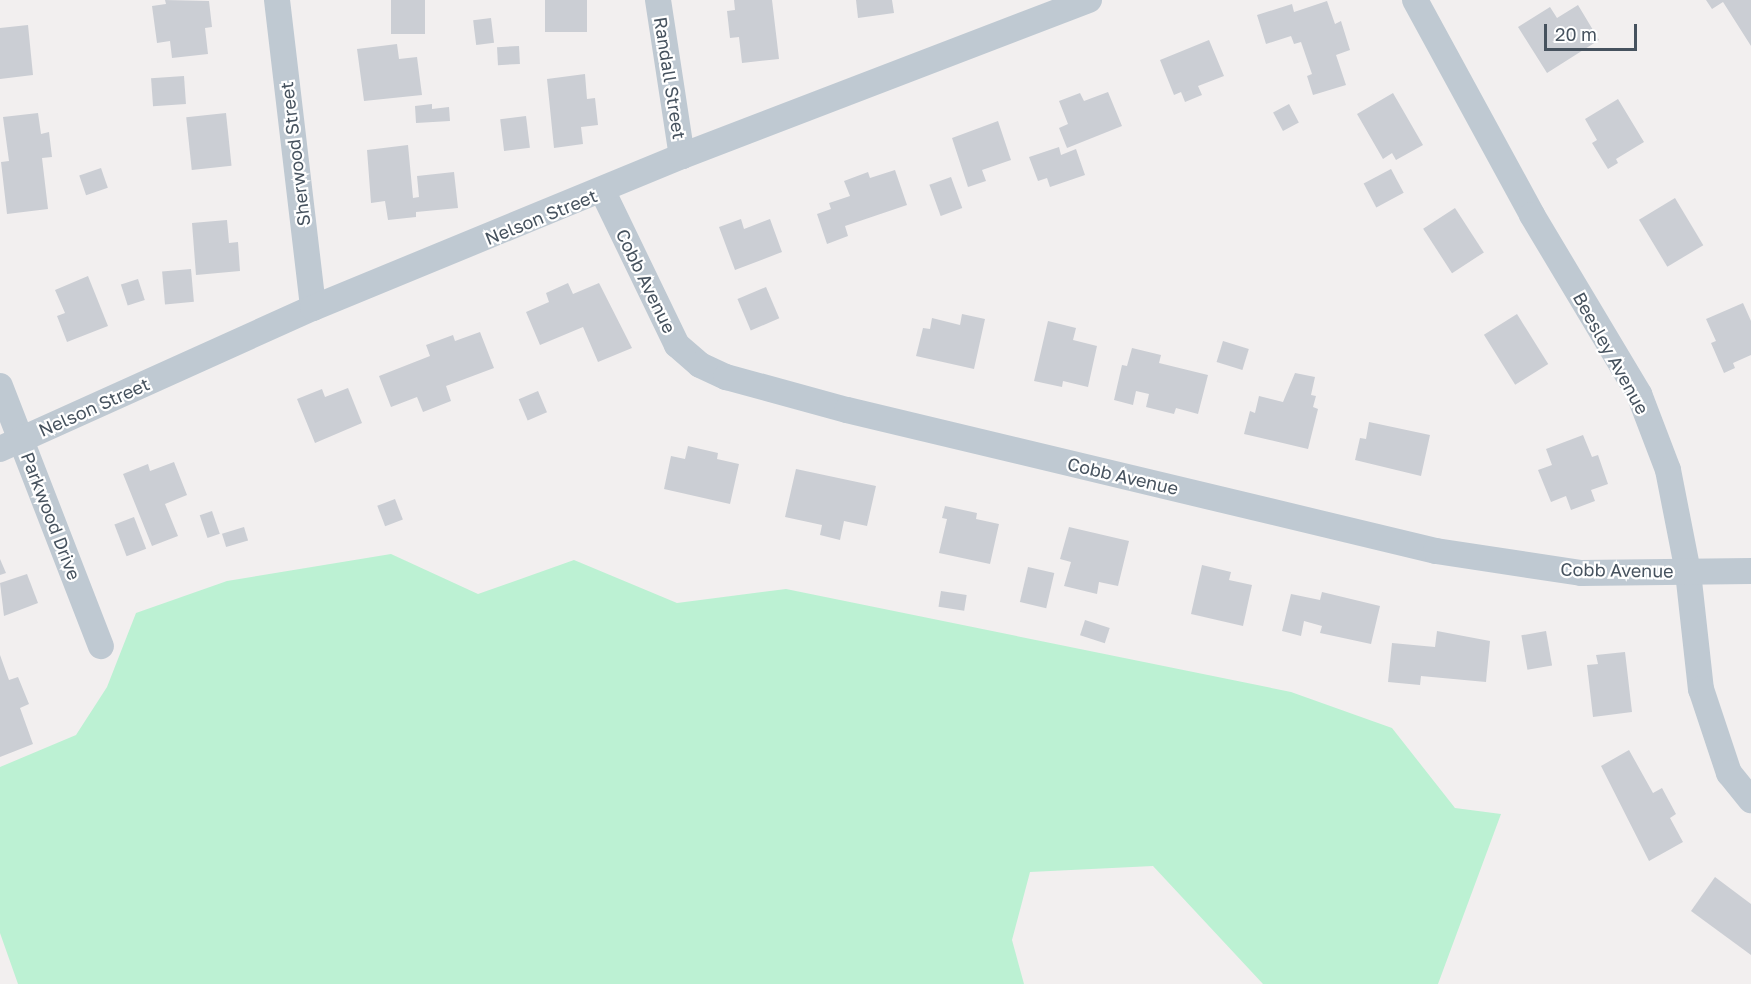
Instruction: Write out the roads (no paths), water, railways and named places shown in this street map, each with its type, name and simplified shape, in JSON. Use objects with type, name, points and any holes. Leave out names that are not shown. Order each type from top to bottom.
[{"type":"street","name":"Sherwood Street","points":[[277,0],[314,308]]},
{"type":"street","name":"Randall Street","points":[[658,0],[682,156]]},
{"type":"street","name":"Nelson Street","points":[[11,444],[314,308],[603,192],[682,156],[1025,12],[1089,0]]},
{"type":"street","name":"Beesley Avenue","points":[[1415,0],[1532,214],[1639,394],[1668,470],[1688,572],[1701,689],[1729,773],[1751,800]]},
{"type":"street","name":"Cobb Avenue","points":[[603,192],[677,345],[700,365],[726,377],[847,410],[1436,551],[1581,573],[1751,571]]},
{"type":"street","name":"Parkwood Drive","points":[[0,386],[11,444],[101,646]]}]
